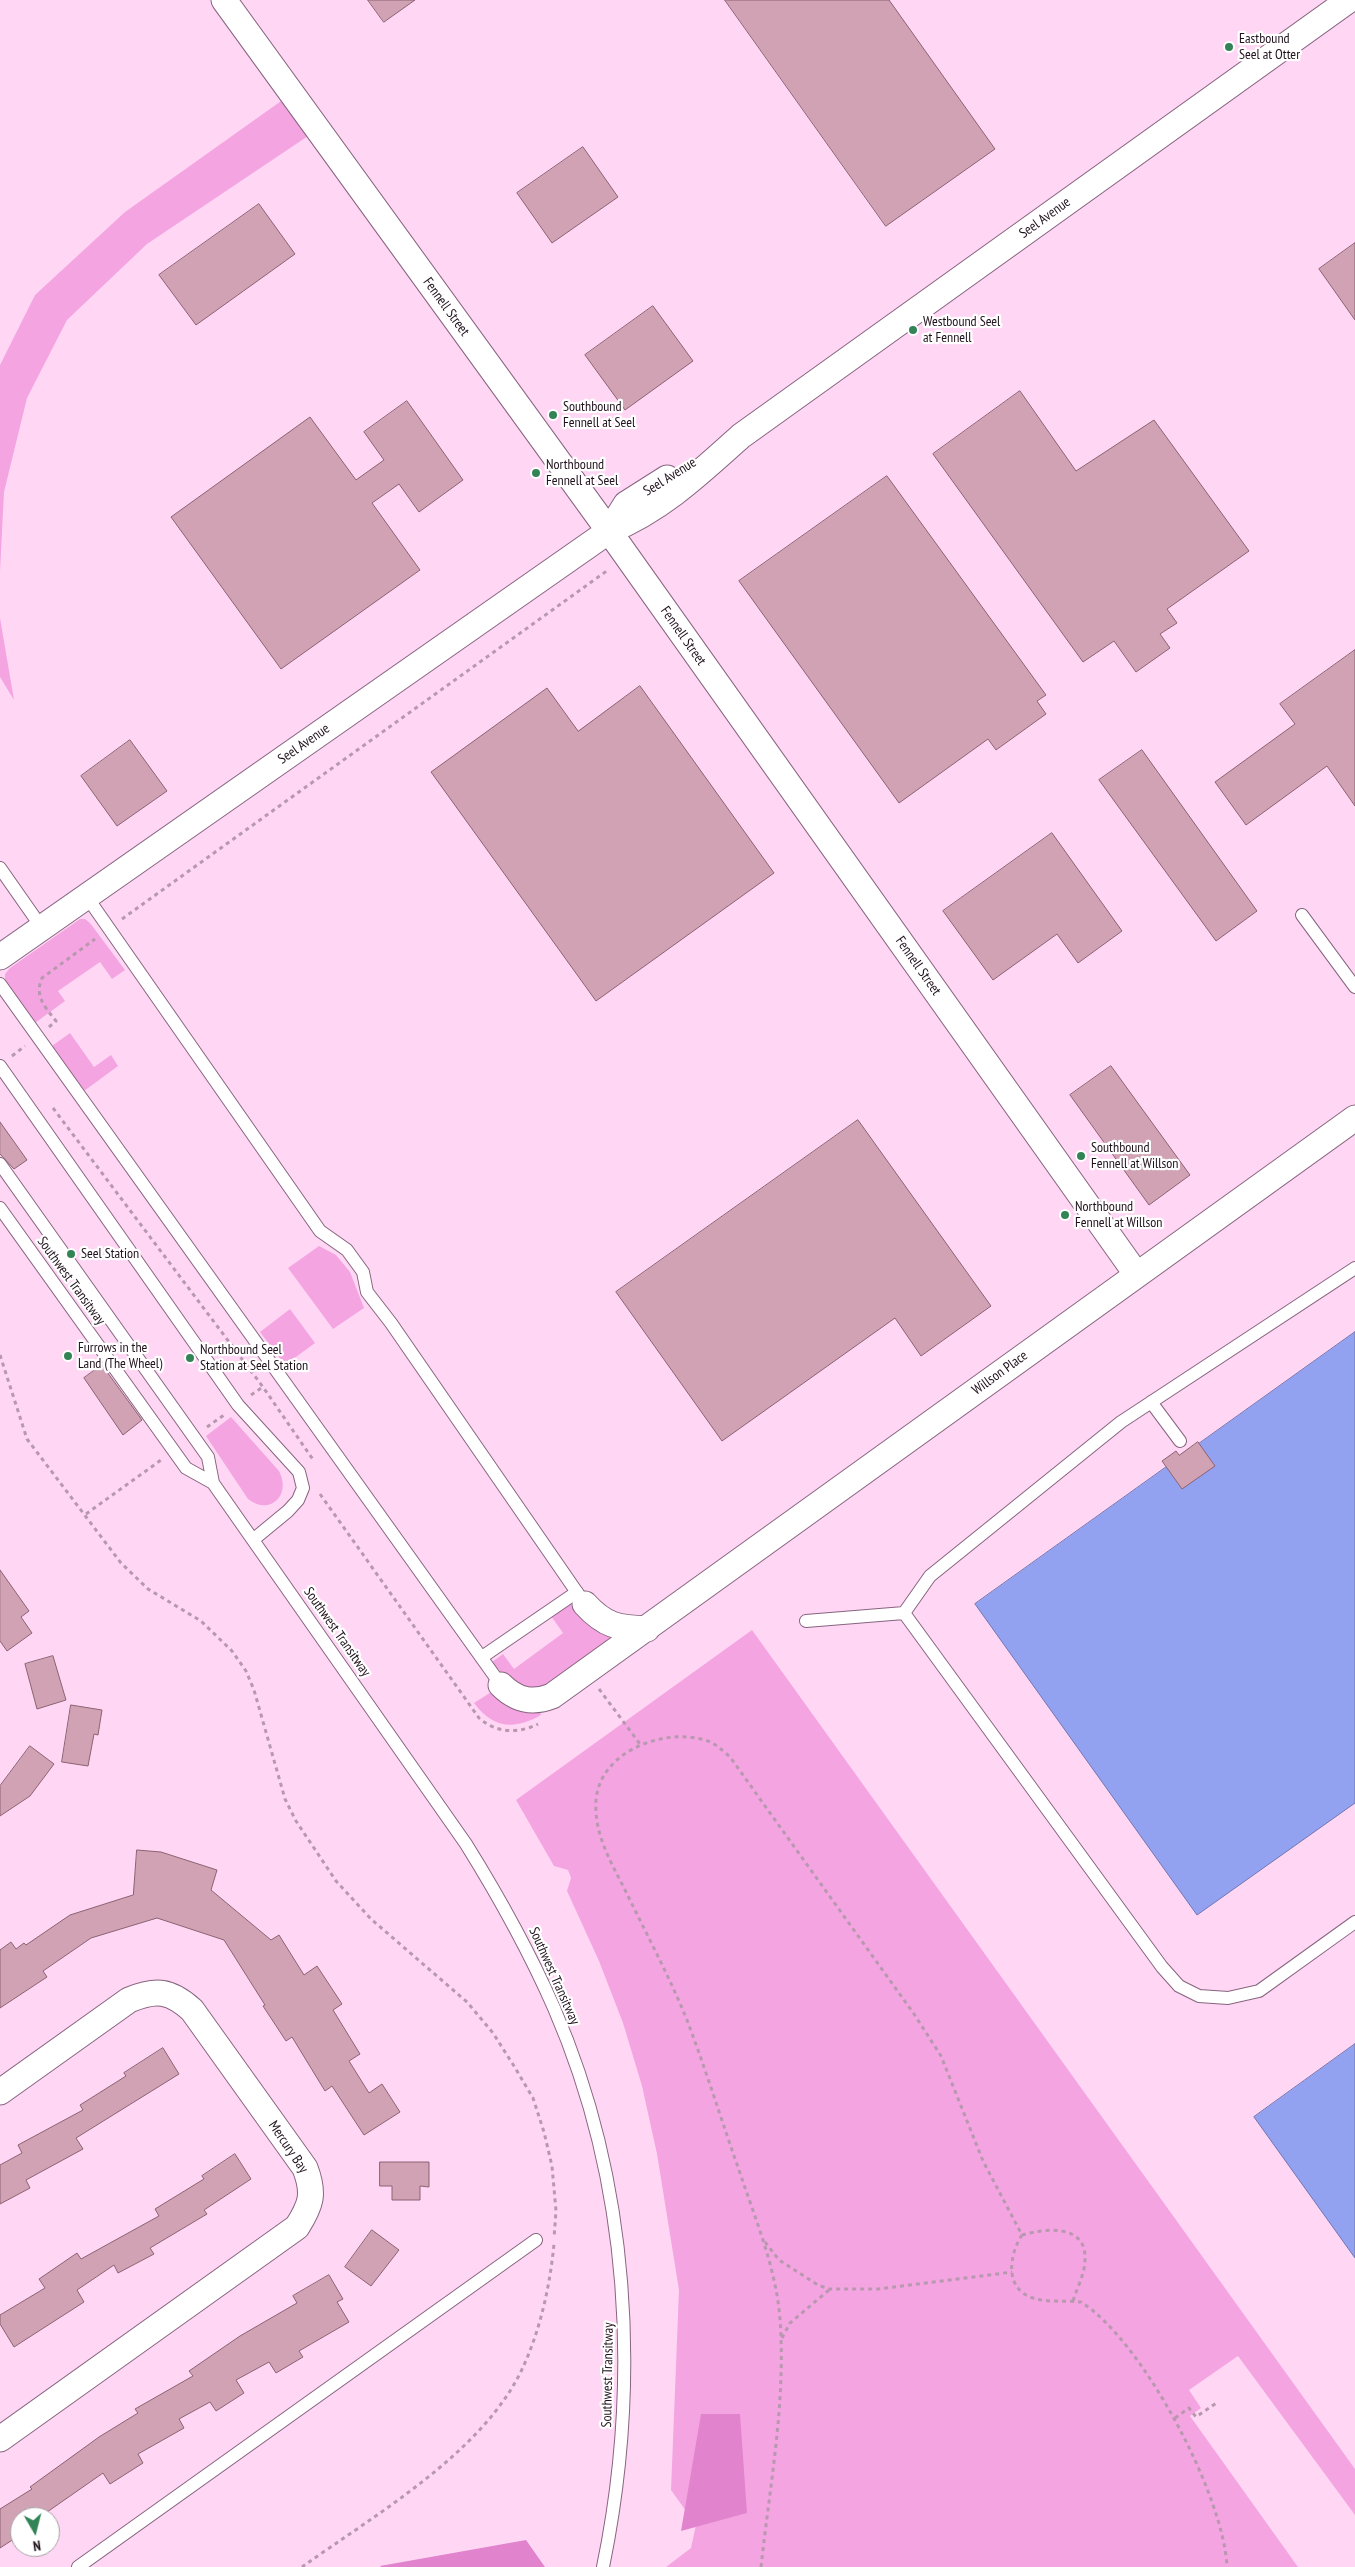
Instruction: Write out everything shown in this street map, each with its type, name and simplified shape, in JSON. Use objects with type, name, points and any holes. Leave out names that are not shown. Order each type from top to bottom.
[{"type":"street","name":"Fennell Street","points":[[224,0],[609,531],[1137,1275]]},
{"type":"street","name":"Seel Avenue","points":[[0,957],[609,531],[636,520],[693,478],[741,436],[1349,0]]},
{"type":"street","name":"Willson Place","points":[[502,1685],[516,1698],[535,1701],[544,1700],[552,1696],[1355,1118]]},
{"type":"street","points":[[581,1598],[594,1614],[614,1626],[647,1629]]},
{"type":"street","name":"Mercury Bay","points":[[0,2092],[129,2000],[145,1993],[163,1992],[180,1999],[198,2018],[305,2168],[311,2183],[312,2199],[297,2228],[0,2439]]},
{"type":"lane","points":[[0,868],[42,928]]},
{"type":"lane","points":[[87,897],[320,1231],[347,1250],[363,1272],[367,1292],[391,1323],[581,1598],[482,1657]]},
{"type":"lane","points":[[1302,915],[1355,987]]},
{"type":"lane","points":[[0,984],[502,1685]]},
{"type":"lane","points":[[3,1063],[238,1405],[299,1472],[303,1488],[298,1500],[288,1511],[254,1539]]},
{"type":"lane","name":"Southwest Transitway","points":[[0,1164],[208,1456],[213,1483]]},
{"type":"lane","name":"Southwest Transitway","points":[[0,1208],[186,1468],[213,1483],[471,1851],[499,1897],[555,2009],[572,2056],[599,2145],[610,2200],[622,2285],[625,2365],[624,2418],[620,2468],[603,2567]]},
{"type":"lane","points":[[904,1613],[930,1576],[1121,1422],[1355,1268]]},
{"type":"lane","points":[[1151,1402],[1180,1442]]},
{"type":"lane","points":[[806,1621],[904,1613]]},
{"type":"lane","points":[[904,1613],[1162,1967],[1179,1986],[1200,1996],[1228,1998],[1259,1991],[1355,1922]]},
{"type":"lane","points":[[78,2567],[536,2240]]},
{"type":"path","points":[[3,1063],[56,1022],[41,1002],[39,986],[42,978],[608,570],[609,531]]},
{"type":"path","points":[[13,1055],[19,1063]]},
{"type":"path","points":[[49,1102],[263,1387]]},
{"type":"path","points":[[0,1355],[19,1418],[27,1439],[37,1454],[133,1576],[148,1589],[201,1621],[232,1651],[246,1671],[254,1690],[278,1778],[296,1821],[336,1881],[371,1920],[467,2002],[493,2033],[533,2098],[544,2132],[552,2166],[556,2212],[554,2238],[550,2281],[524,2366],[503,2400],[474,2436],[434,2472],[302,2567]]},
{"type":"path","points":[[619,1714],[640,1744]]},
{"type":"path","points":[[761,2567],[774,2474],[781,2340],[775,2278],[698,2049],[681,2006],[604,1851],[599,1835],[596,1799],[600,1783],[620,1758],[640,1744],[654,1739],[675,1736],[701,1739],[719,1747],[730,1757],[928,2035],[952,2080],[995,2186],[1022,2235]]},
{"type":"path","points":[[1073,2301],[1086,2260],[1084,2248],[1079,2239],[1071,2232],[1060,2230],[1022,2235],[1014,2247],[1012,2272],[1015,2284],[1032,2298],[1073,2301],[1088,2306],[1107,2323],[1142,2367],[1175,2418],[1209,2495],[1223,2540],[1227,2567]]},
{"type":"path","points":[[762,2237],[779,2260],[818,2285],[829,2289],[879,2289],[1012,2272]]},
{"type":"path","points":[[781,2340],[790,2324],[829,2289]]},
{"type":"path","points":[[1175,2418],[1189,2408],[1196,2417],[1218,2402]]},
{"type":"shaded area","points":[[291,94],[317,130],[147,244],[67,320],[27,398],[4,492],[0,572],[0,365],[35,295],[125,212]]},
{"type":"shaded area","points":[[0,618],[14,700],[0,677]]},
{"type":"shaded area","points":[[80,919],[85,919],[90,923],[125,970],[112,979],[100,962],[58,991],[65,1001],[35,1023],[5,981],[5,974],[10,968]]},
{"type":"shaded area","points":[[70,1033],[94,1067],[111,1055],[118,1066],[84,1091],[52,1046]]},
{"type":"shaded area","points":[[319,1246],[336,1255],[350,1272],[364,1308],[333,1329],[288,1268]]},
{"type":"shaded area","points":[[290,1309],[315,1343],[285,1365],[260,1332]]},
{"type":"shaded area","points":[[231,1417],[279,1471],[283,1488],[276,1501],[270,1504],[256,1504],[248,1499],[206,1436]]},
{"type":"shaded area","points":[[570,1603],[576,1612],[612,1637],[612,1645],[562,1681],[540,1690],[532,1691],[521,1687],[495,1666],[492,1662],[503,1654],[514,1669],[563,1633],[551,1616]]},
{"type":"shaded area","points":[[752,1630],[1355,2469],[1355,2515],[1238,2356],[1189,2390],[1201,2408],[1190,2416],[1298,2567],[666,2567],[691,2548],[696,2525],[671,2490],[679,2290],[657,2154],[642,2086],[623,2023],[599,1961],[567,1891],[571,1878],[568,1870],[554,1866],[516,1800]]},
{"type":"shaded area","points":[[496,1689],[540,1711],[541,1715],[513,1725],[497,1722],[489,1718],[474,1703]]},
{"type":"shaded area","points":[[701,2414],[740,2414],[747,2513],[681,2531]]},
{"type":"shaded area","points":[[526,2540],[545,2567],[380,2566]]},
{"type":"water","points":[[1355,1332],[1355,1803],[1197,1915],[975,1604]]},
{"type":"water","points":[[1355,2044],[1355,2258],[1254,2117]]},
{"type":"building","points":[[368,0],[415,0],[384,22]]},
{"type":"building","points":[[725,0],[889,0],[995,149],[886,226]]},
{"type":"building","points":[[583,147],[618,197],[552,243],[517,193]]},
{"type":"building","points":[[259,204],[295,254],[196,325],[159,275]]},
{"type":"building","points":[[1355,243],[1355,320],[1319,269]]},
{"type":"building","points":[[653,306],[693,361],[625,410],[585,355]]},
{"type":"building","points":[[1020,391],[1076,471],[1154,420],[1249,551],[1167,609],[1177,623],[1160,634],[1170,648],[1136,672],[1114,641],[1083,662],[933,454]]},
{"type":"building","points":[[407,401],[463,480],[419,512],[399,484],[372,503],[420,570],[281,669],[171,517],[310,417],[356,480],[384,460],[364,432]]},
{"type":"building","points":[[887,476],[1046,695],[1037,701],[1046,714],[996,750],[988,739],[899,803],[739,581]]},
{"type":"building","points":[[1355,650],[1355,806],[1327,766],[1246,825],[1215,782],[1295,724],[1280,704]]},
{"type":"building","points":[[640,686],[774,873],[596,1001],[431,772],[547,688],[578,731]]},
{"type":"building","points":[[130,740],[167,791],[117,826],[81,776]]},
{"type":"building","points":[[1142,750],[1257,911],[1216,941],[1099,780]]},
{"type":"building","points":[[1052,833],[1122,931],[1078,963],[1057,934],[993,980],[943,911]]},
{"type":"building","points":[[1111,1066],[1190,1175],[1149,1205],[1070,1095]]},
{"type":"building","points":[[858,1120],[991,1306],[921,1356],[895,1318],[722,1441],[616,1292]]},
{"type":"building","points":[[0,1122],[27,1160],[14,1169],[0,1154]]},
{"type":"building","points":[[102,1365],[142,1420],[123,1435],[84,1378]]},
{"type":"building","points":[[1198,1442],[1215,1466],[1182,1489],[1162,1461],[1176,1451],[1179,1455]]},
{"type":"building","points":[[0,1570],[29,1611],[21,1617],[32,1633],[7,1651],[0,1641]]},
{"type":"building","points":[[53,1656],[66,1700],[37,1709],[25,1664]]},
{"type":"building","points":[[71,1705],[102,1710],[98,1735],[94,1734],[88,1766],[62,1762]]},
{"type":"building","points":[[30,1746],[54,1764],[30,1796],[0,1816],[0,1786]]},
{"type":"building","points":[[137,1850],[161,1852],[217,1870],[211,1890],[271,1940],[279,1935],[304,1975],[317,1966],[342,2004],[333,2010],[360,2054],[349,2061],[369,2093],[382,2084],[400,2112],[364,2135],[332,2086],[325,2091],[292,2037],[286,2041],[224,1940],[157,1918],[91,1938],[43,1971],[47,1977],[0,2008],[0,1950],[11,1942],[16,1949],[24,1943],[26,1945],[70,1915],[133,1895]]},
{"type":"building","points":[[163,2048],[179,2074],[76,2138],[83,2149],[26,2180],[30,2188],[0,2204],[0,2165],[22,2153],[18,2145],[83,2110],[80,2105],[126,2076],[124,2073]]},
{"type":"building","points":[[235,2154],[251,2179],[204,2210],[207,2214],[150,2248],[154,2254],[118,2273],[114,2265],[77,2290],[84,2302],[14,2347],[0,2324],[0,2315],[45,2288],[39,2279],[77,2253],[81,2259],[159,2216],[155,2209],[204,2179],[202,2176]]},
{"type":"building","points":[[380,2162],[429,2162],[429,2187],[420,2186],[420,2200],[392,2200],[392,2186],[380,2186]]},
{"type":"building","points":[[372,2230],[399,2250],[371,2286],[345,2267]]},
{"type":"building","points":[[329,2275],[343,2299],[337,2302],[349,2322],[299,2351],[303,2357],[276,2373],[269,2362],[236,2380],[244,2393],[216,2411],[210,2402],[179,2419],[184,2428],[138,2454],[143,2463],[110,2484],[103,2473],[54,2507],[10,2507],[10,2542],[0,2548],[0,2509],[32,2489],[30,2487],[99,2437],[138,2413],[135,2409],[193,2376],[189,2371],[240,2336],[297,2303],[293,2296]]},
{"type":"place","name":"Eastbound Seel at Otter","points":[[1229,47]]},
{"type":"place","name":"Westbound Seel at Fennell","points":[[913,330]]},
{"type":"place","name":"Southbound Fennell at Seel","points":[[553,415]]},
{"type":"place","name":"Northbound Fennell at Seel","points":[[536,473]]},
{"type":"place","name":"Southbound Fennell at Willson","points":[[1081,1156]]},
{"type":"place","name":"Northbound Fennell at Willson","points":[[1065,1215]]},
{"type":"place","name":"Seel Station","points":[[71,1254]]},
{"type":"place","name":"Furrows in the Land (The Wheel)","points":[[68,1356]]},
{"type":"place","name":"Northbound Seel Station at Seel Station","points":[[190,1358]]}]
